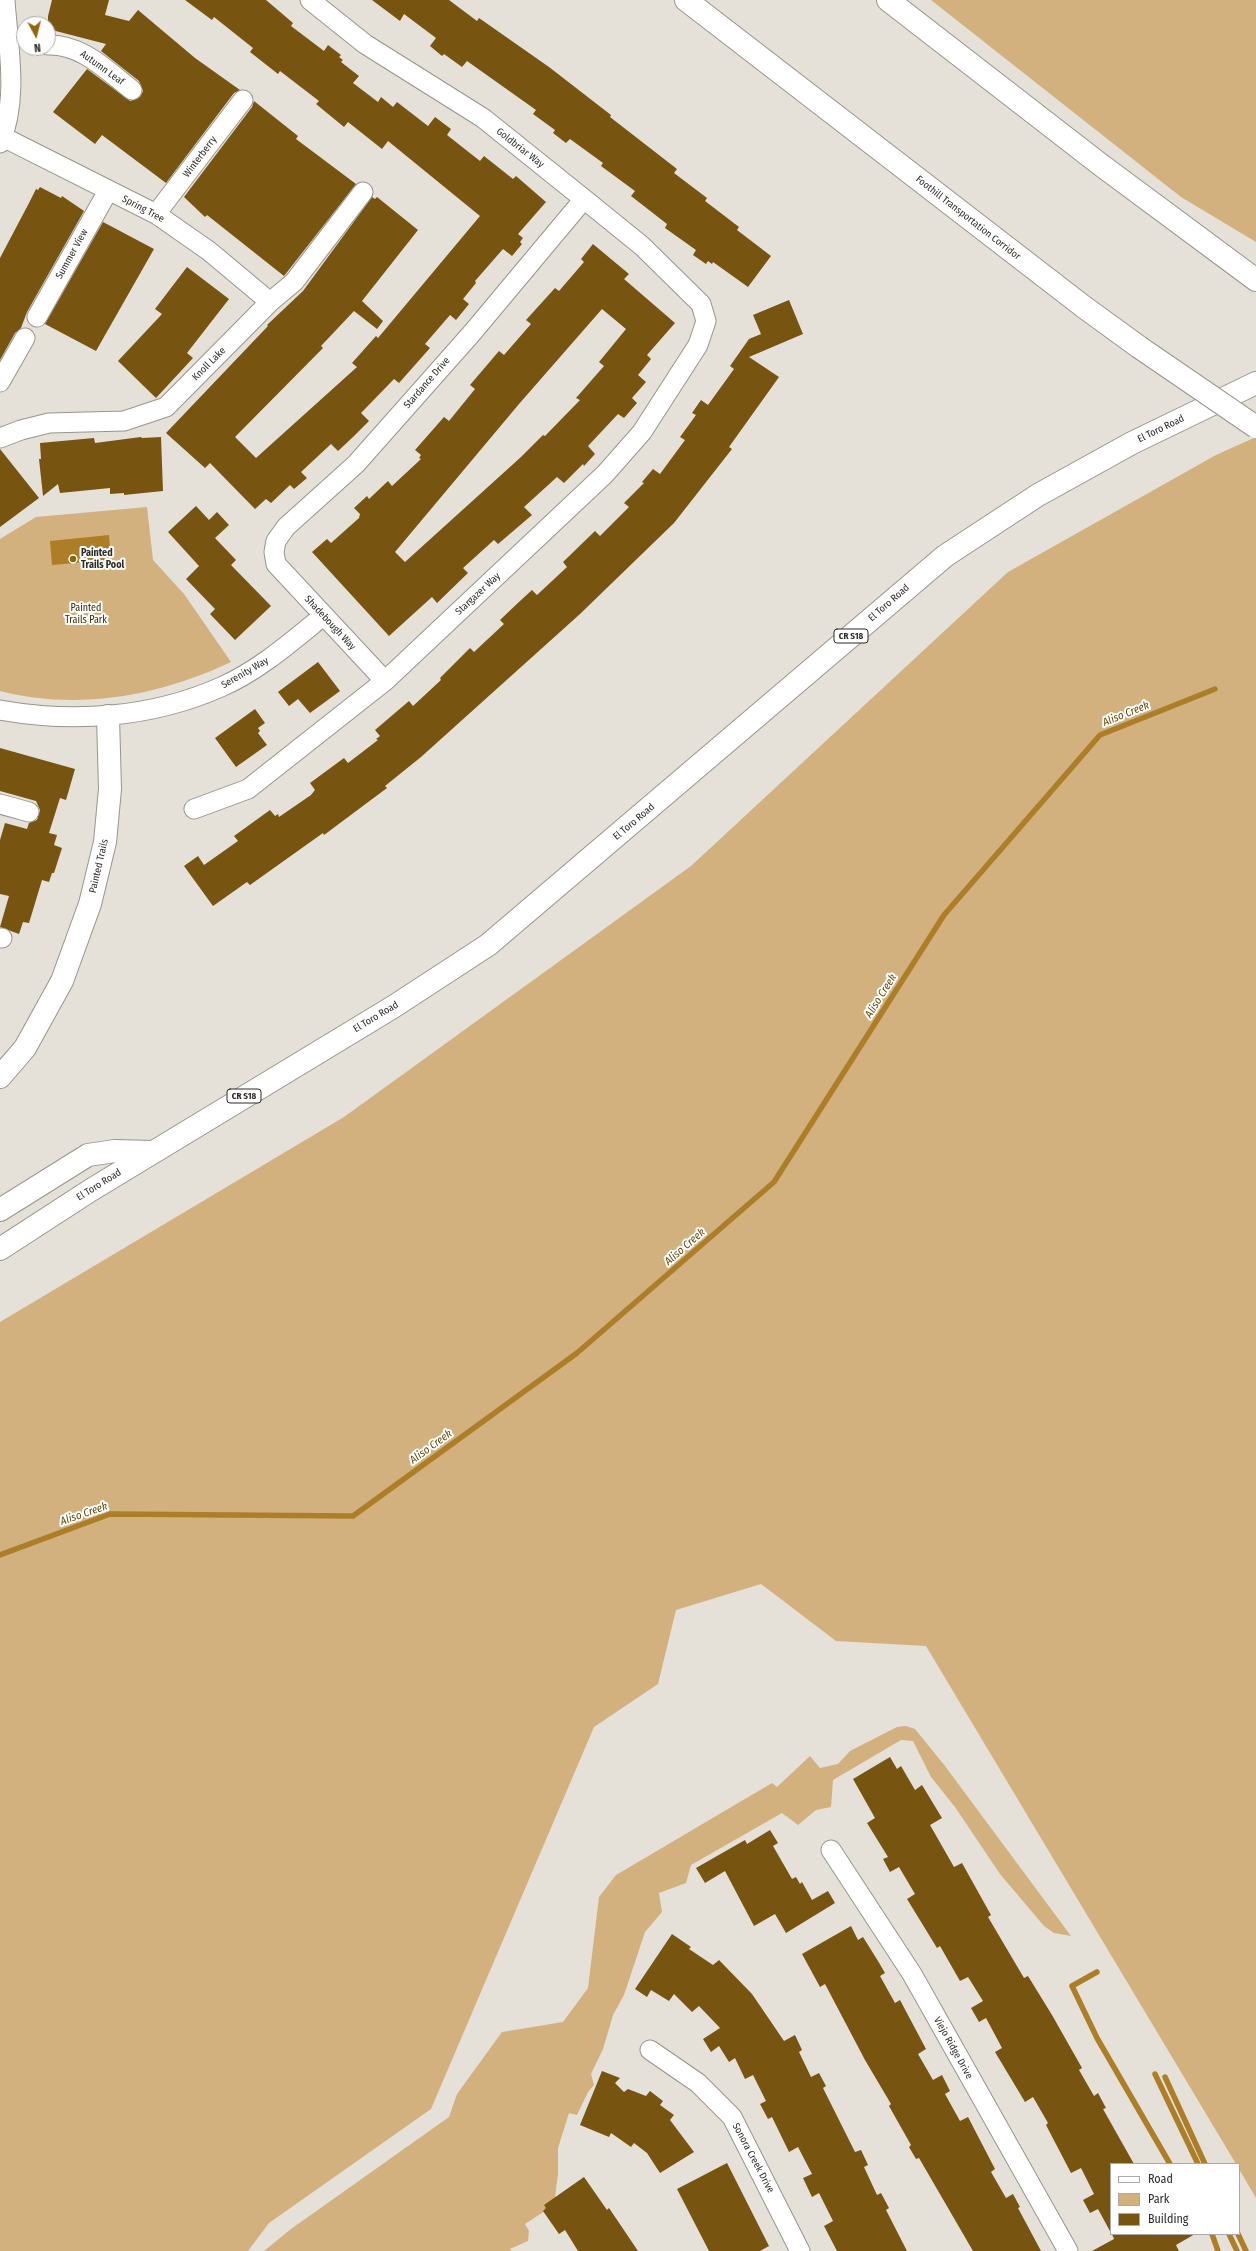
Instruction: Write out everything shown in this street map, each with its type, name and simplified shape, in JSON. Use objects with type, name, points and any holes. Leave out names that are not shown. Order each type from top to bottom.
[{"type":"main road","name":"Foothill Transportation Corridor","points":[[686,0],[1084,307],[1139,347],[1256,427]]},
{"type":"main road","points":[[888,0],[1101,165],[1256,280]]},
{"type":"main road","name":"El Toro Road","points":[[0,1249],[152,1152],[393,1007],[488,945],[945,556],[1038,495],[1132,443],[1256,383]]},
{"type":"main road","name":"Painted Trails","points":[[0,1076],[24,1048],[62,981],[90,904],[106,842],[110,789],[108,716]]},
{"type":"main road","points":[[0,1210],[88,1155],[115,1151],[152,1152]]},
{"type":"street","points":[[1,140],[8,114],[16,46],[5,0]]},
{"type":"street","name":"Goldbriar Way","points":[[310,0],[365,44],[483,118],[642,246],[701,304],[706,321]]},
{"type":"street","name":"Autumn Leaf","points":[[56,46],[72,48],[88,56],[132,90]]},
{"type":"street","name":"Winterberry","points":[[156,214],[243,100]]},
{"type":"street","name":"Spring Tree","points":[[1,140],[156,214],[209,251],[270,302]]},
{"type":"street","name":"Summer View","points":[[37,317],[108,191]]},
{"type":"street","name":"Knoll Lake","points":[[0,438],[21,430],[49,423],[124,421],[166,407],[270,302],[294,282],[363,192]]},
{"type":"street","name":"Stardance Drive","points":[[276,564],[274,552],[276,541],[286,527],[356,464],[472,333],[584,199]]},
{"type":"street","name":"Stargazer Way","points":[[194,809],[248,789],[385,681],[605,474],[642,432],[698,345],[706,321]]},
{"type":"street","points":[[0,382],[24,338]]},
{"type":"street","name":"Shadebough Way","points":[[276,564],[385,681]]},
{"type":"street","name":"Serenity Way","points":[[108,716],[168,706],[222,687],[273,656],[323,616]]},
{"type":"street","points":[[0,710],[65,718],[108,716]]},
{"type":"street","points":[[0,804],[29,812]]},
{"type":"street","name":"Viejo Ridge Drive","points":[[832,1850],[912,1974],[1068,2251]]},
{"type":"street","name":"Sonora Creek Drive","points":[[650,2050],[698,2083],[732,2117],[800,2251]]},
{"type":"green space","points":[[931,0],[1256,0],[1256,242],[1181,197]]},
{"type":"green space","points":[[1256,437],[1256,2198],[1240,2171],[1240,2163],[1235,2163],[926,1646],[836,1641],[761,1584],[676,1610],[658,1684],[594,1727],[431,2109],[269,2223],[248,2251],[0,2251],[0,1322],[344,1117],[691,866],[1008,572],[1216,455]]},
{"type":"green space","name":"Painted Trails Park","points":[[147,507],[153,560],[184,594],[231,662],[176,684],[118,697],[88,700],[59,700],[29,697],[0,691],[0,539],[36,517]]},
{"type":"green space","points":[[906,1726],[915,1729],[945,1766],[1071,1936],[1054,1933],[1044,1926],[1000,1874],[955,1807],[931,1777],[913,1741],[901,1740],[833,1780],[831,1807],[816,1810],[798,1825],[782,1813],[691,1865],[686,1883],[659,1893],[662,1912],[645,1932],[624,1995],[613,2015],[603,2049],[591,2074],[594,2085],[588,2092],[577,2115],[569,2113],[558,2148],[558,2174],[554,2205],[525,2224],[529,2231],[528,2241],[510,2249],[512,2251],[264,2251],[291,2229],[449,2117],[457,2094],[502,2032],[563,2022],[588,1988],[599,1897],[616,1875],[772,1783],[777,1787],[810,1756],[820,1768],[838,1764],[850,1751],[897,1727]]},
{"type":"shaded area","name":"Painted Trails Pool","points":[[109,535],[111,560],[52,565],[50,541]]},
{"type":"building","points":[[52,0],[109,0],[105,15],[129,21],[138,10],[195,58],[240,90],[234,93],[166,183],[102,135],[95,144],[53,112],[87,69],[130,101],[140,97],[143,91],[139,81],[101,51],[106,44],[56,31],[56,16],[48,16]]},
{"type":"building","points":[[185,0],[266,0],[293,23],[291,26],[324,51],[328,45],[341,55],[339,57],[343,60],[341,62],[359,76],[353,83],[378,102],[381,97],[393,107],[397,102],[428,126],[435,117],[451,129],[447,135],[480,161],[484,156],[513,179],[516,176],[546,202],[518,234],[523,238],[520,242],[522,244],[512,256],[503,249],[475,281],[476,283],[463,299],[469,304],[456,320],[450,315],[425,344],[430,348],[399,383],[394,379],[361,413],[369,421],[338,451],[331,444],[301,472],[307,478],[294,489],[290,485],[271,503],[266,499],[255,509],[210,463],[205,468],[166,433],[268,326],[267,325],[303,291],[372,197],[375,199],[377,197],[418,230],[362,301],[383,321],[377,329],[354,311],[321,346],[323,348],[235,437],[256,458],[357,367],[352,363],[376,336],[378,338],[480,216],[388,141],[382,149],[348,122],[344,127],[316,104],[319,101],[280,71],[278,74],[250,52],[253,48],[214,17],[212,20]]},
{"type":"building","points":[[372,0],[449,0],[477,21],[479,18],[549,67],[611,115],[610,117],[677,169],[674,173],[707,198],[705,201],[739,227],[737,230],[771,256],[748,287],[713,262],[712,264],[708,261],[706,264],[693,255],[696,250],[665,228],[667,224],[631,196],[635,191],[601,166],[603,163],[570,139],[566,143],[553,133],[555,130],[533,114],[536,110],[467,61],[462,67],[444,54],[442,56],[430,46],[436,38],[404,14],[400,21]]},
{"type":"building","points":[[254,101],[298,136],[296,139],[356,184],[284,276],[207,215],[205,217],[184,197],[252,107]]},
{"type":"building","points":[[40,187],[61,198],[62,196],[84,211],[27,312],[21,328],[15,333],[0,360],[0,258],[36,189],[38,190]]},
{"type":"building","points":[[103,222],[154,249],[96,351],[45,324]]},
{"type":"building","points":[[593,244],[629,274],[624,279],[675,323],[647,355],[651,359],[638,375],[646,382],[632,398],[637,403],[624,418],[618,414],[588,446],[595,454],[584,466],[583,464],[564,483],[557,477],[524,507],[532,515],[498,544],[494,540],[463,568],[468,573],[437,603],[432,597],[389,636],[312,552],[327,539],[331,543],[359,518],[360,514],[354,508],[367,496],[369,499],[388,481],[392,486],[421,459],[419,458],[421,455],[415,450],[444,417],[449,421],[475,389],[470,385],[499,351],[504,355],[531,324],[526,320],[555,288],[559,291],[584,262],[581,259]],"holes":[[[602,309],[626,329],[599,362],[604,366],[576,398],[580,400],[545,436],[543,435],[521,457],[405,562],[395,552],[519,404]]]},
{"type":"building","points":[[187,267],[229,299],[187,353],[193,358],[156,398],[118,361],[162,314],[155,309]]},
{"type":"building","points":[[789,300],[803,334],[749,357],[779,377],[729,447],[732,449],[674,523],[580,614],[421,757],[385,786],[387,788],[324,835],[323,833],[250,885],[247,882],[213,906],[184,866],[198,856],[204,865],[238,841],[234,836],[270,810],[275,816],[278,814],[279,817],[311,795],[315,790],[310,783],[344,758],[348,763],[378,740],[376,739],[380,736],[375,730],[409,701],[413,706],[441,680],[440,678],[470,648],[474,652],[504,624],[500,620],[532,590],[537,595],[567,567],[563,562],[595,531],[600,536],[629,507],[624,503],[644,483],[642,482],[653,469],[660,474],[685,440],[680,437],[696,415],[692,413],[701,400],[708,405],[734,369],[730,366],[749,339],[761,334],[753,315]]},
{"type":"building","points":[[141,437],[161,437],[163,491],[124,495],[124,493],[110,494],[110,488],[60,493],[58,484],[43,496],[39,459],[41,459],[40,443],[94,438],[95,443]]},
{"type":"building","points":[[0,449],[39,498],[0,527]]},
{"type":"building","points":[[196,506],[209,520],[217,512],[229,525],[215,538],[236,560],[231,565],[271,606],[235,640],[210,614],[215,609],[186,579],[199,566],[168,532]]},
{"type":"building","points":[[318,662],[340,691],[310,713],[298,699],[289,706],[278,692]]},
{"type":"building","points":[[255,709],[265,723],[258,728],[260,731],[258,733],[267,745],[236,767],[215,738]]},
{"type":"building","points":[[0,748],[75,769],[66,800],[60,798],[49,833],[57,835],[54,845],[62,848],[54,873],[52,873],[49,882],[42,880],[29,923],[23,922],[19,934],[0,927],[9,896],[0,894],[0,840],[5,823],[27,829],[29,823],[37,820],[40,810],[36,801],[0,791]]},
{"type":"building","points":[[890,1757],[897,1769],[901,1766],[915,1790],[922,1785],[942,1818],[930,1825],[954,1867],[962,1863],[991,1915],[988,1917],[1024,1978],[1028,1976],[1052,2015],[1082,2068],[1079,2070],[1094,2096],[1098,2093],[1106,2108],[1103,2109],[1133,2163],[1110,2163],[1110,2231],[1098,2209],[1090,2213],[1083,2200],[1094,2194],[1081,2168],[1071,2173],[1046,2125],[1048,2123],[1033,2097],[1025,2102],[995,2052],[1002,2048],[986,2018],[979,2022],[971,2008],[983,2001],[968,1977],[960,1981],[940,1946],[937,1948],[907,1899],[915,1894],[899,1867],[890,1872],[883,1859],[888,1857],[867,1823],[875,1818],[853,1779]]},
{"type":"building","points":[[770,1830],[778,1843],[773,1846],[792,1879],[796,1877],[800,1884],[802,1882],[812,1900],[828,1891],[835,1903],[786,1933],[775,1914],[754,1926],[725,1871],[705,1883],[696,1868],[745,1840],[747,1844]]},
{"type":"building","points":[[851,1926],[858,1940],[863,1937],[885,1973],[880,1976],[895,2003],[900,2000],[926,2049],[918,2054],[933,2080],[942,2075],[950,2091],[945,2094],[960,2121],[968,2117],[995,2169],[991,2172],[1006,2198],[1013,2194],[1020,2207],[1018,2208],[1041,2251],[973,2251],[919,2158],[916,2159],[909,2147],[911,2145],[889,2106],[891,2104],[865,2060],[825,1984],[820,1987],[802,1954]]},
{"type":"building","points":[[672,1934],[691,1947],[689,1949],[713,1965],[719,1960],[752,1994],[784,2041],[795,2035],[802,2050],[799,2052],[811,2077],[819,2073],[826,2086],[823,2088],[855,2152],[861,2150],[868,2165],[864,2167],[877,2195],[881,2193],[889,2208],[886,2210],[907,2251],[837,2251],[824,2226],[833,2221],[819,2193],[812,2197],[803,2178],[812,2174],[798,2147],[789,2152],[772,2117],[768,2119],[760,2104],[766,2101],[753,2075],[745,2079],[735,2058],[729,2062],[719,2046],[711,2052],[703,2039],[720,2028],[699,2006],[692,2012],[674,1994],[669,2001],[651,1990],[647,1997],[635,1989]]},
{"type":"building","points":[[602,2071],[620,2078],[615,2083],[624,2092],[628,2089],[646,2096],[650,2091],[663,2101],[660,2105],[674,2115],[670,2120],[694,2152],[660,2173],[647,2153],[634,2143],[631,2147],[611,2133],[609,2137],[580,2125]]},
{"type":"building","points":[[727,2163],[769,2246],[760,2251],[709,2251],[677,2189]]},
{"type":"building","points":[[584,2177],[607,2210],[609,2208],[638,2251],[578,2251],[565,2230],[559,2234],[543,2211],[546,2208],[544,2205]]},
{"type":"building","points":[[1112,2235],[1193,2235],[1176,2245],[1179,2251],[1092,2251],[1114,2239]]},
{"type":"waterway","name":"Aliso Creek","points":[[0,1555],[110,1514],[353,1516],[577,1353],[774,1182],[944,915],[1100,735],[1215,689]]},
{"type":"waterway","points":[[1097,1972],[1072,1986],[1097,2038],[1169,2163]]},
{"type":"waterway","points":[[1155,2074],[1198,2163]]},
{"type":"waterway","points":[[1165,2077],[1205,2163]]},
{"type":"waterway","points":[[1212,2235],[1218,2251]]},
{"type":"waterway","points":[[1229,2235],[1237,2251]]},
{"type":"waterway","points":[[1238,2235],[1246,2251]]},
{"type":"place","name":"Painted Trails Pool","points":[[73,559]]}]
